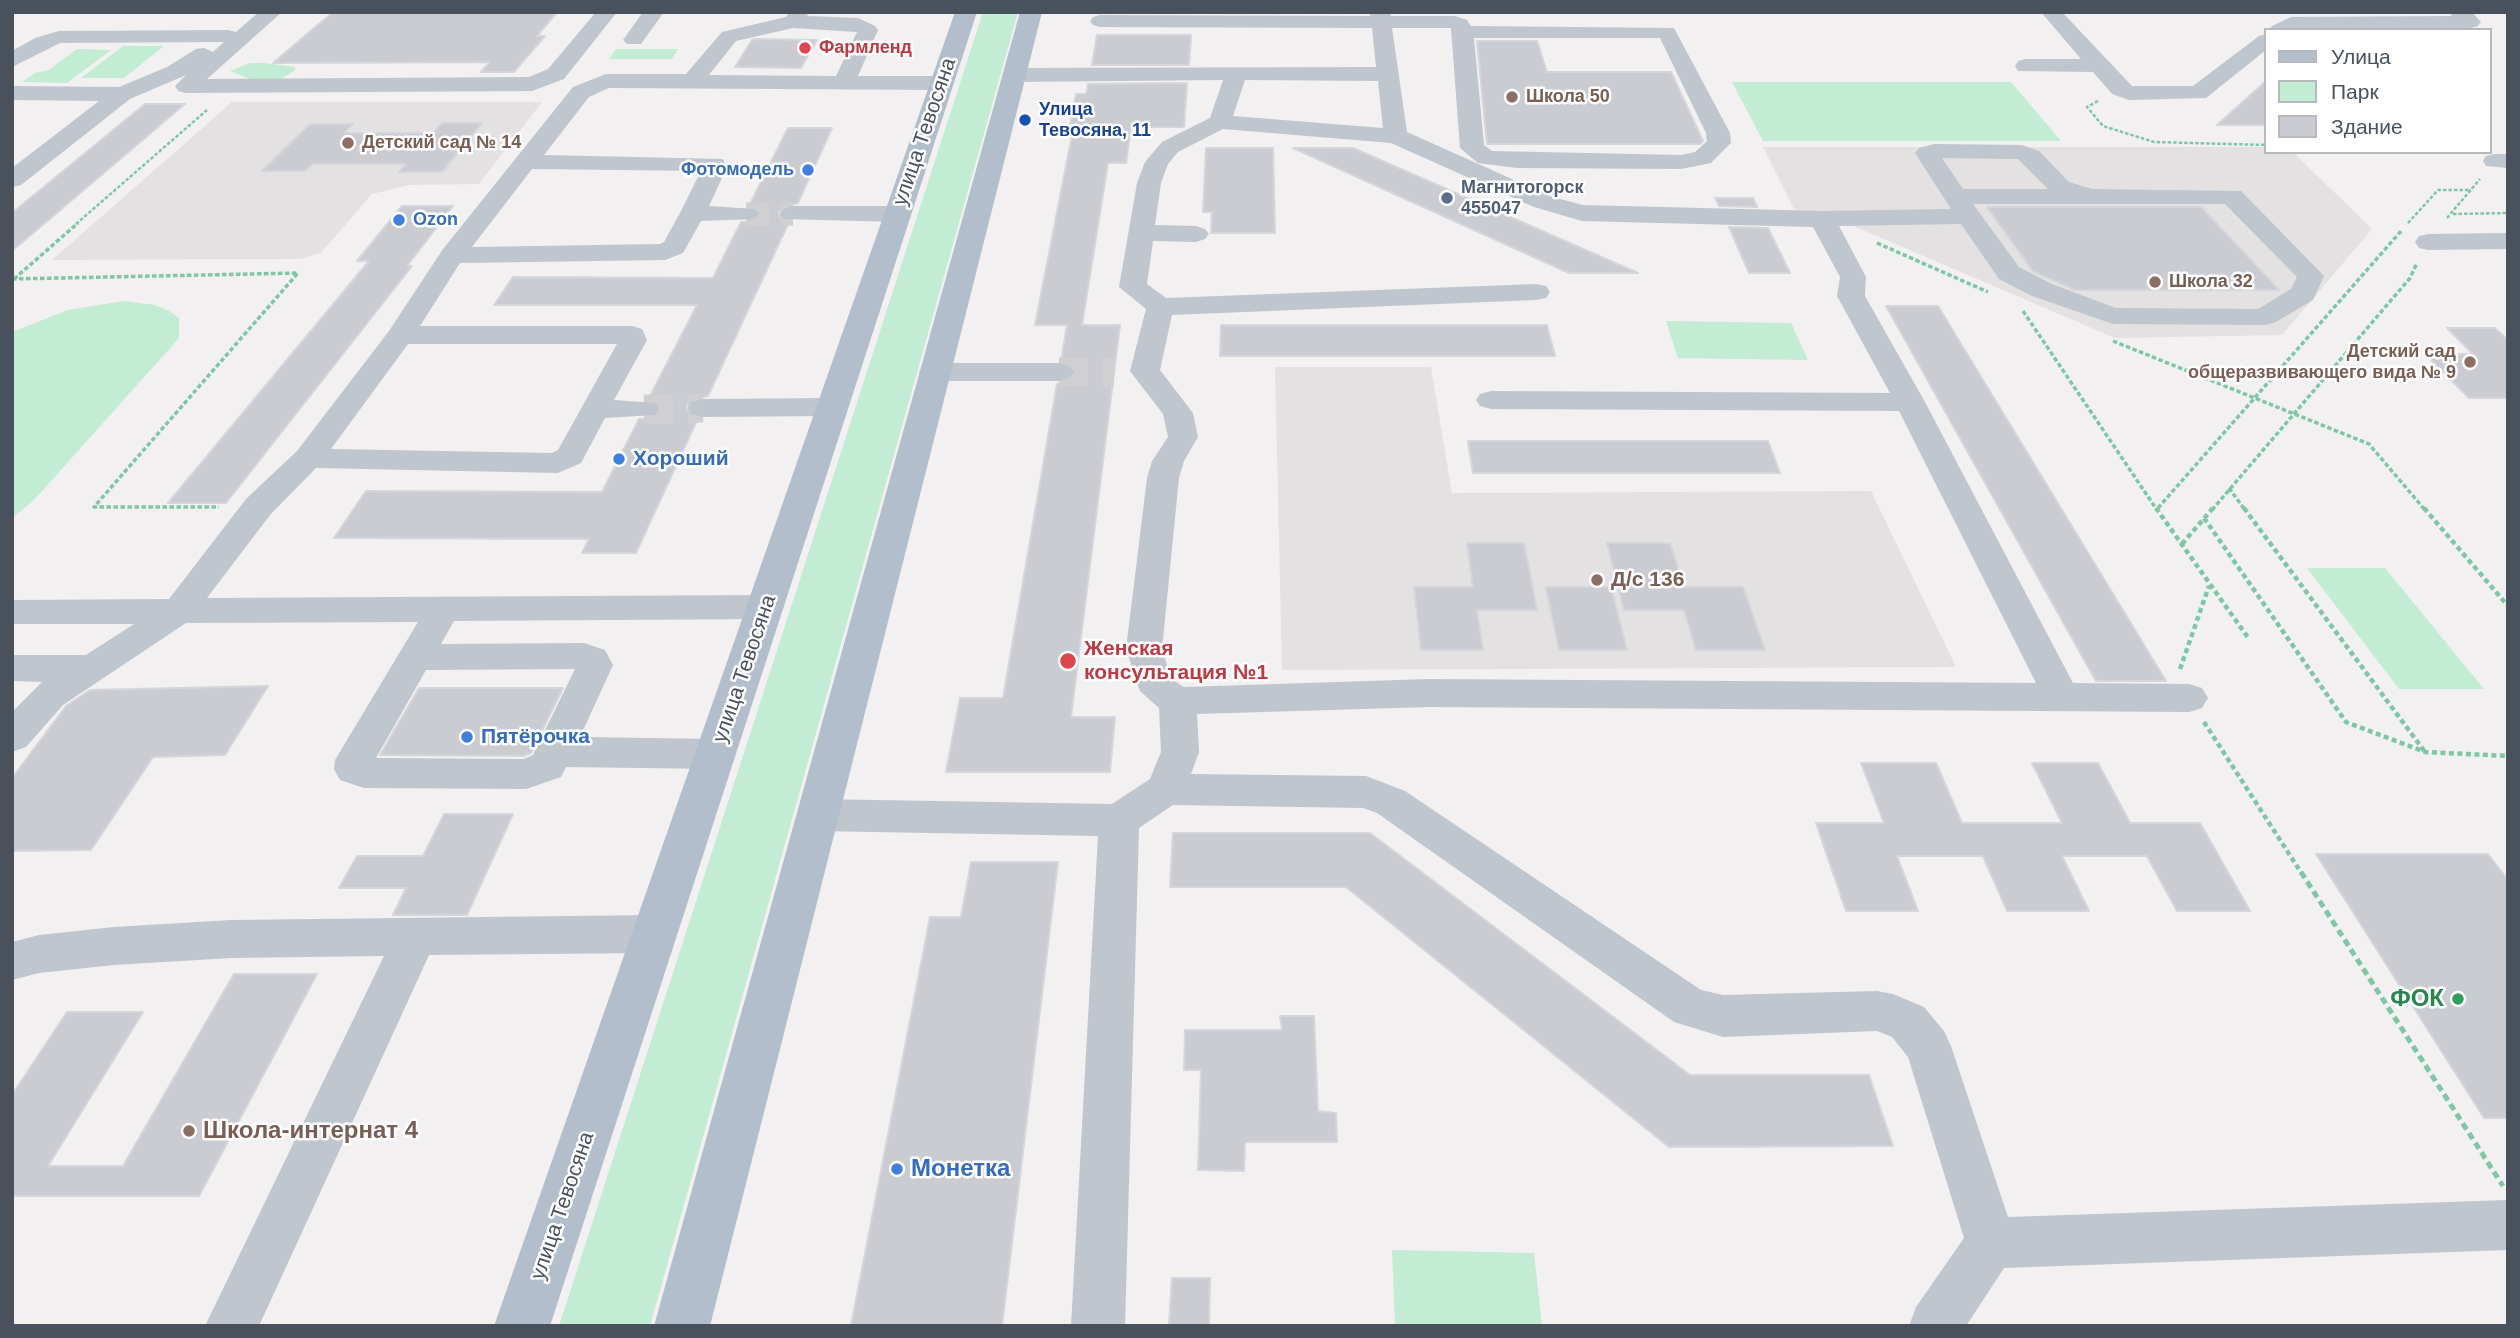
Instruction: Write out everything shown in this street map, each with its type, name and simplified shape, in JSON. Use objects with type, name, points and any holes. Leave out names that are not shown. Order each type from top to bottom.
[{"type":"main road","name":"улица Тевосяна","points":[[522,1326],[966,12]]},
{"type":"main road","points":[[682,1326],[1031,12]]},
{"type":"lane","points":[[12,180],[122,94],[175,72],[261,12]]},
{"type":"lane","points":[[272,12],[186,86],[532,84],[556,74],[607,12]]},
{"type":"lane","points":[[634,40],[654,12]]},
{"type":"lane","points":[[2051,12],[2097,65],[2125,92],[2198,93],[2264,42]]},
{"type":"lane","points":[[2282,28],[2289,23],[2471,22],[2459,12]]},
{"type":"lane","points":[[692,81],[729,36],[796,17],[849,23],[864,26],[868,30],[844,82]]},
{"type":"lane","points":[[1380,17],[1396,136]]},
{"type":"lane","points":[[1100,21],[1380,17],[1455,22],[1461,25],[1464,32],[1472,148],[1486,158],[1517,161],[1681,162],[1703,158],[1719,143],[1718,133],[1667,32],[1464,32]]},
{"type":"lane","points":[[12,61],[42,42],[59,37],[228,36]]},
{"type":"lane","points":[[2026,66],[2097,65]]},
{"type":"lane","points":[[1220,122],[1236,73]]},
{"type":"lane","points":[[1014,75],[1388,74]]},
{"type":"lane","points":[[12,737],[50,695],[179,611],[258,508],[308,458],[400,335],[452,255],[587,88],[617,81],[942,82]]},
{"type":"lane","points":[[12,93],[122,94]]},
{"type":"lane","points":[[1536,292],[1160,307],[1133,287],[1149,183],[1157,162],[1170,147],[1220,122],[1396,136],[1544,202],[1582,213],[1623,216],[1822,219],[1963,206],[2088,196],[2232,196],[2311,276],[2303,294],[2264,317],[2119,318],[2018,279],[1994,254],[1963,206],[1927,155],[1928,152],[2022,152],[2031,156],[2060,187],[2088,196]]},
{"type":"lane","points":[[12,157],[40,157]]},
{"type":"lane","points":[[452,255],[665,252],[674,247],[715,167],[714,164],[525,162]]},
{"type":"lane","points":[[693,213],[746,214]]},
{"type":"lane","points":[[793,214],[897,214]]},
{"type":"lane","points":[[1822,219],[1853,276],[1851,296],[1910,402],[2062,696]]},
{"type":"lane","points":[[1141,233],[1196,234]]},
{"type":"lane","points":[[2428,242],[2508,241]]},
{"type":"lane","points":[[1160,307],[1129,371],[1178,413],[1183,437],[1168,461],[1163,478],[1144,649],[1153,681],[1163,692],[1178,701],[1427,681],[2189,698]]},
{"type":"lane","points":[[308,458],[558,463],[570,456],[633,340],[632,335],[400,335]]},
{"type":"lane","points":[[934,372],[1059,372]]},
{"type":"lane","points":[[1491,400],[1910,402]]},
{"type":"lane","points":[[703,408],[831,407]]},
{"type":"lane","points":[[594,410],[644,409]]},
{"type":"lane","points":[[12,612],[766,607]]},
{"type":"lane","points":[[415,657],[584,656],[592,659],[595,665],[547,766],[526,774],[358,772],[354,769],[355,760],[415,657],[444,609]]},
{"type":"lane","points":[[12,668],[93,669]]},
{"type":"lane","points":[[1166,789],[1180,752],[1178,701]]},
{"type":"lane","points":[[554,752],[716,754]]},
{"type":"lane","points":[[817,815],[1119,820],[1166,789],[1366,792],[1391,803],[1690,1008],[1723,1016],[1877,1011],[1893,1014],[1908,1022],[1920,1033],[1928,1046],[1990,1243]]},
{"type":"lane","points":[[1098,1326],[1119,820]]},
{"type":"lane","points":[[12,961],[39,954],[230,939],[655,934]]},
{"type":"lane","points":[[231,1326],[415,938]]},
{"type":"lane","points":[[1990,1243],[2508,1225]]},
{"type":"lane","points":[[1935,1326],[1990,1243]]},
{"type":"path","points":[[13,279],[234,86]]},
{"type":"path","points":[[2125,92],[2087,107],[2103,127],[2154,142],[2264,145]]},
{"type":"path","points":[[2182,544],[2410,278],[2428,242],[2471,190],[2501,161]]},
{"type":"path","points":[[2158,508],[2438,190],[2471,190]]},
{"type":"path","points":[[2451,214],[2508,213]]},
{"type":"path","points":[[13,279],[298,273],[94,508],[258,508]]},
{"type":"path","points":[[2018,304],[2209,586],[2249,639]]},
{"type":"path","points":[[2369,444],[2508,606]]},
{"type":"path","points":[[2229,488],[2425,752]]},
{"type":"path","points":[[2204,518],[2346,722],[2425,752],[2508,755]]},
{"type":"path","points":[[2209,586],[2178,677],[2508,1192]]},
{"type":"shaded area","name":"Детский сад № 14","points":[[232,102],[542,102],[479,184],[409,185],[372,194],[321,253],[301,259],[52,260]]},
{"type":"shaded area","name":"Школа 32","points":[[1763,147],[2264,147],[2264,154],[2295,154],[2372,229],[2282,335],[2115,338],[1835,218],[1794,209]]},
{"type":"shaded area","name":"Д/с 136","points":[[1275,367],[1431,367],[1452,493],[1871,491],[1956,667],[1282,670]]},
{"type":"green space","points":[[983,12],[1018,12],[650,1326],[559,1326]]},
{"type":"green space","points":[[123,46],[164,46],[124,78],[81,78]]},
{"type":"green space","points":[[77,49],[111,50],[67,83],[22,82],[35,73],[49,70]]},
{"type":"green space","points":[[616,49],[678,49],[672,59],[609,59]]},
{"type":"green space","points":[[250,63],[295,67],[294,71],[277,81],[253,80],[230,71]]},
{"type":"green space","points":[[1732,82],[2011,82],[2061,141],[1763,141]]},
{"type":"green space","points":[[124,301],[155,305],[169,311],[179,318],[179,338],[35,499],[12,518],[12,332],[68,310]]},
{"type":"green space","points":[[1666,321],[1791,323],[1808,360],[1678,358]]},
{"type":"green space","points":[[2307,568],[2385,568],[2484,689],[2399,689]]},
{"type":"green space","points":[[1392,1250],[1534,1253],[1542,1326],[1395,1326]]},
{"type":"building","points":[[333,12],[557,12],[537,36],[545,36],[514,72],[481,72],[490,62],[273,63]]},
{"type":"building","points":[[1097,35],[1191,35],[1189,65],[1092,65]]},
{"type":"building","points":[[752,40],[817,40],[801,68],[735,67]]},
{"type":"building","name":"Школа 50","points":[[1477,41],[1537,41],[1547,72],[1671,72],[1703,141],[1700,144],[1487,144]]},
{"type":"building","points":[[1187,83],[1184,127],[1131,127],[1126,163],[1108,163],[1082,325],[1120,325],[1071,717],[1115,717],[1110,772],[946,772],[960,698],[1003,698],[1057,384],[1070,381],[1077,372],[1071,364],[1061,361],[1067,325],[1035,325],[1073,130],[1069,130],[1076,94],[1086,94],[1088,84]]},
{"type":"building","points":[[2264,83],[2264,125],[2217,125]]},
{"type":"building","points":[[145,104],[185,104],[12,251],[12,213]]},
{"type":"building","points":[[442,123],[482,123],[442,172],[399,172],[406,164],[312,164],[305,171],[262,171],[310,124],[353,124],[344,133],[433,133]]},
{"type":"building","points":[[788,128],[832,128],[798,203],[783,207],[778,212],[782,221],[789,222],[708,396],[691,399],[686,407],[690,415],[698,418],[636,553],[582,553],[589,539],[334,538],[366,491],[602,492],[639,419],[655,418],[661,410],[657,402],[648,400],[697,305],[494,305],[513,277],[713,278],[741,222],[755,222],[761,216],[757,207],[749,206]]},
{"type":"building","points":[[1206,148],[1273,148],[1275,233],[1211,233],[1212,212],[1203,212]]},
{"type":"building","points":[[1293,148],[1353,148],[1638,273],[1569,273]]},
{"type":"building","points":[[1715,198],[1753,198],[1757,207],[1719,206]]},
{"type":"building","points":[[402,206],[453,206],[407,266],[412,266],[226,503],[168,503],[369,261],[357,261]]},
{"type":"building","points":[[1987,207],[2201,207],[2279,290],[2075,290],[2033,271]]},
{"type":"building","points":[[1729,227],[1768,228],[1790,273],[1749,273]]},
{"type":"building","points":[[1886,306],[1938,306],[2166,681],[2096,681]]},
{"type":"building","points":[[1221,325],[1547,325],[1555,356],[1220,356]]},
{"type":"building","name":"Детский сад общеразвивающего вида № 9","points":[[2447,328],[2495,328],[2508,340],[2508,398],[2469,398],[2425,354],[2473,354]]},
{"type":"building","points":[[1468,441],[1768,441],[1780,473],[1473,473]]},
{"type":"building","points":[[1467,543],[1524,543],[1537,610],[1477,610],[1483,650],[1421,650],[1414,587],[1473,587]]},
{"type":"building","points":[[1607,543],[1670,543],[1684,587],[1743,587],[1765,650],[1696,650],[1684,610],[1624,610]]},
{"type":"building","points":[[1546,587],[1611,587],[1627,650],[1559,650]]},
{"type":"building","points":[[268,686],[225,755],[153,757],[91,850],[12,851],[12,778],[66,706],[90,690]]},
{"type":"building","name":"Пятёрочка","points":[[419,688],[563,688],[531,753],[523,756],[380,755]]},
{"type":"building","points":[[1861,763],[1936,763],[1962,823],[2062,823],[2032,763],[2098,763],[2130,823],[2200,823],[2250,911],[2177,911],[2147,856],[2062,856],[2089,911],[2007,911],[1983,856],[1897,856],[1918,911],[1846,911],[1816,823],[1884,823]]},
{"type":"building","points":[[444,814],[513,814],[467,915],[393,915],[406,888],[339,888],[357,856],[423,856]]},
{"type":"building","points":[[1173,833],[1370,833],[1690,1075],[1869,1075],[1893,1146],[1669,1147],[1346,887],[1170,887]]},
{"type":"building","name":"ФОК","points":[[2316,854],[2488,854],[2508,880],[2508,1118],[2484,1118]]},
{"type":"building","points":[[971,862],[1058,862],[1002,1326],[851,1326],[930,917],[961,917]]},
{"type":"building","name":"Школа-интернат 4","points":[[234,974],[317,974],[199,1196],[12,1196],[12,1095],[67,1012],[143,1012],[48,1166],[123,1166]]},
{"type":"building","points":[[1280,1016],[1314,1016],[1318,1111],[1336,1113],[1337,1142],[1245,1142],[1244,1171],[1198,1170],[1201,1070],[1184,1070],[1185,1030],[1282,1030]]},
{"type":"building","points":[[1172,1278],[1210,1278],[1209,1326],[1169,1326]]},
{"type":"tunnel","points":[[746,214],[793,214]]},
{"type":"tunnel","points":[[1059,372],[1114,372]]},
{"type":"tunnel","points":[[644,409],[703,408]]},
{"type":"place","name":"Фармленд","points":[[805,48]]},
{"type":"place","name":"Школа 50","points":[[1512,97]]},
{"type":"place","name":"Улица Тевосяна, 11","points":[[1025,120]]},
{"type":"place","name":"Детский сад № 14","points":[[348,143]]},
{"type":"place","name":"Фотомодель","points":[[808,170]]},
{"type":"place","name":"Магнитогорск 455047","points":[[1447,198]]},
{"type":"place","name":"Ozon","points":[[399,220]]},
{"type":"place","name":"Школа 32","points":[[2155,282]]},
{"type":"place","name":"Детский сад общеразвивающего вида № 9","points":[[2470,362]]},
{"type":"place","name":"Хороший","points":[[619,459]]},
{"type":"place","name":"Д/с 136","points":[[1597,580]]},
{"type":"place","name":"Женская консультация №1","points":[[1068,661]]},
{"type":"place","name":"Пятёрочка","points":[[467,737]]},
{"type":"place","name":"ФОК","points":[[2458,999]]},
{"type":"place","name":"Школа-интернат 4","points":[[189,1131]]},
{"type":"place","name":"Монетка","points":[[897,1169]]}]
